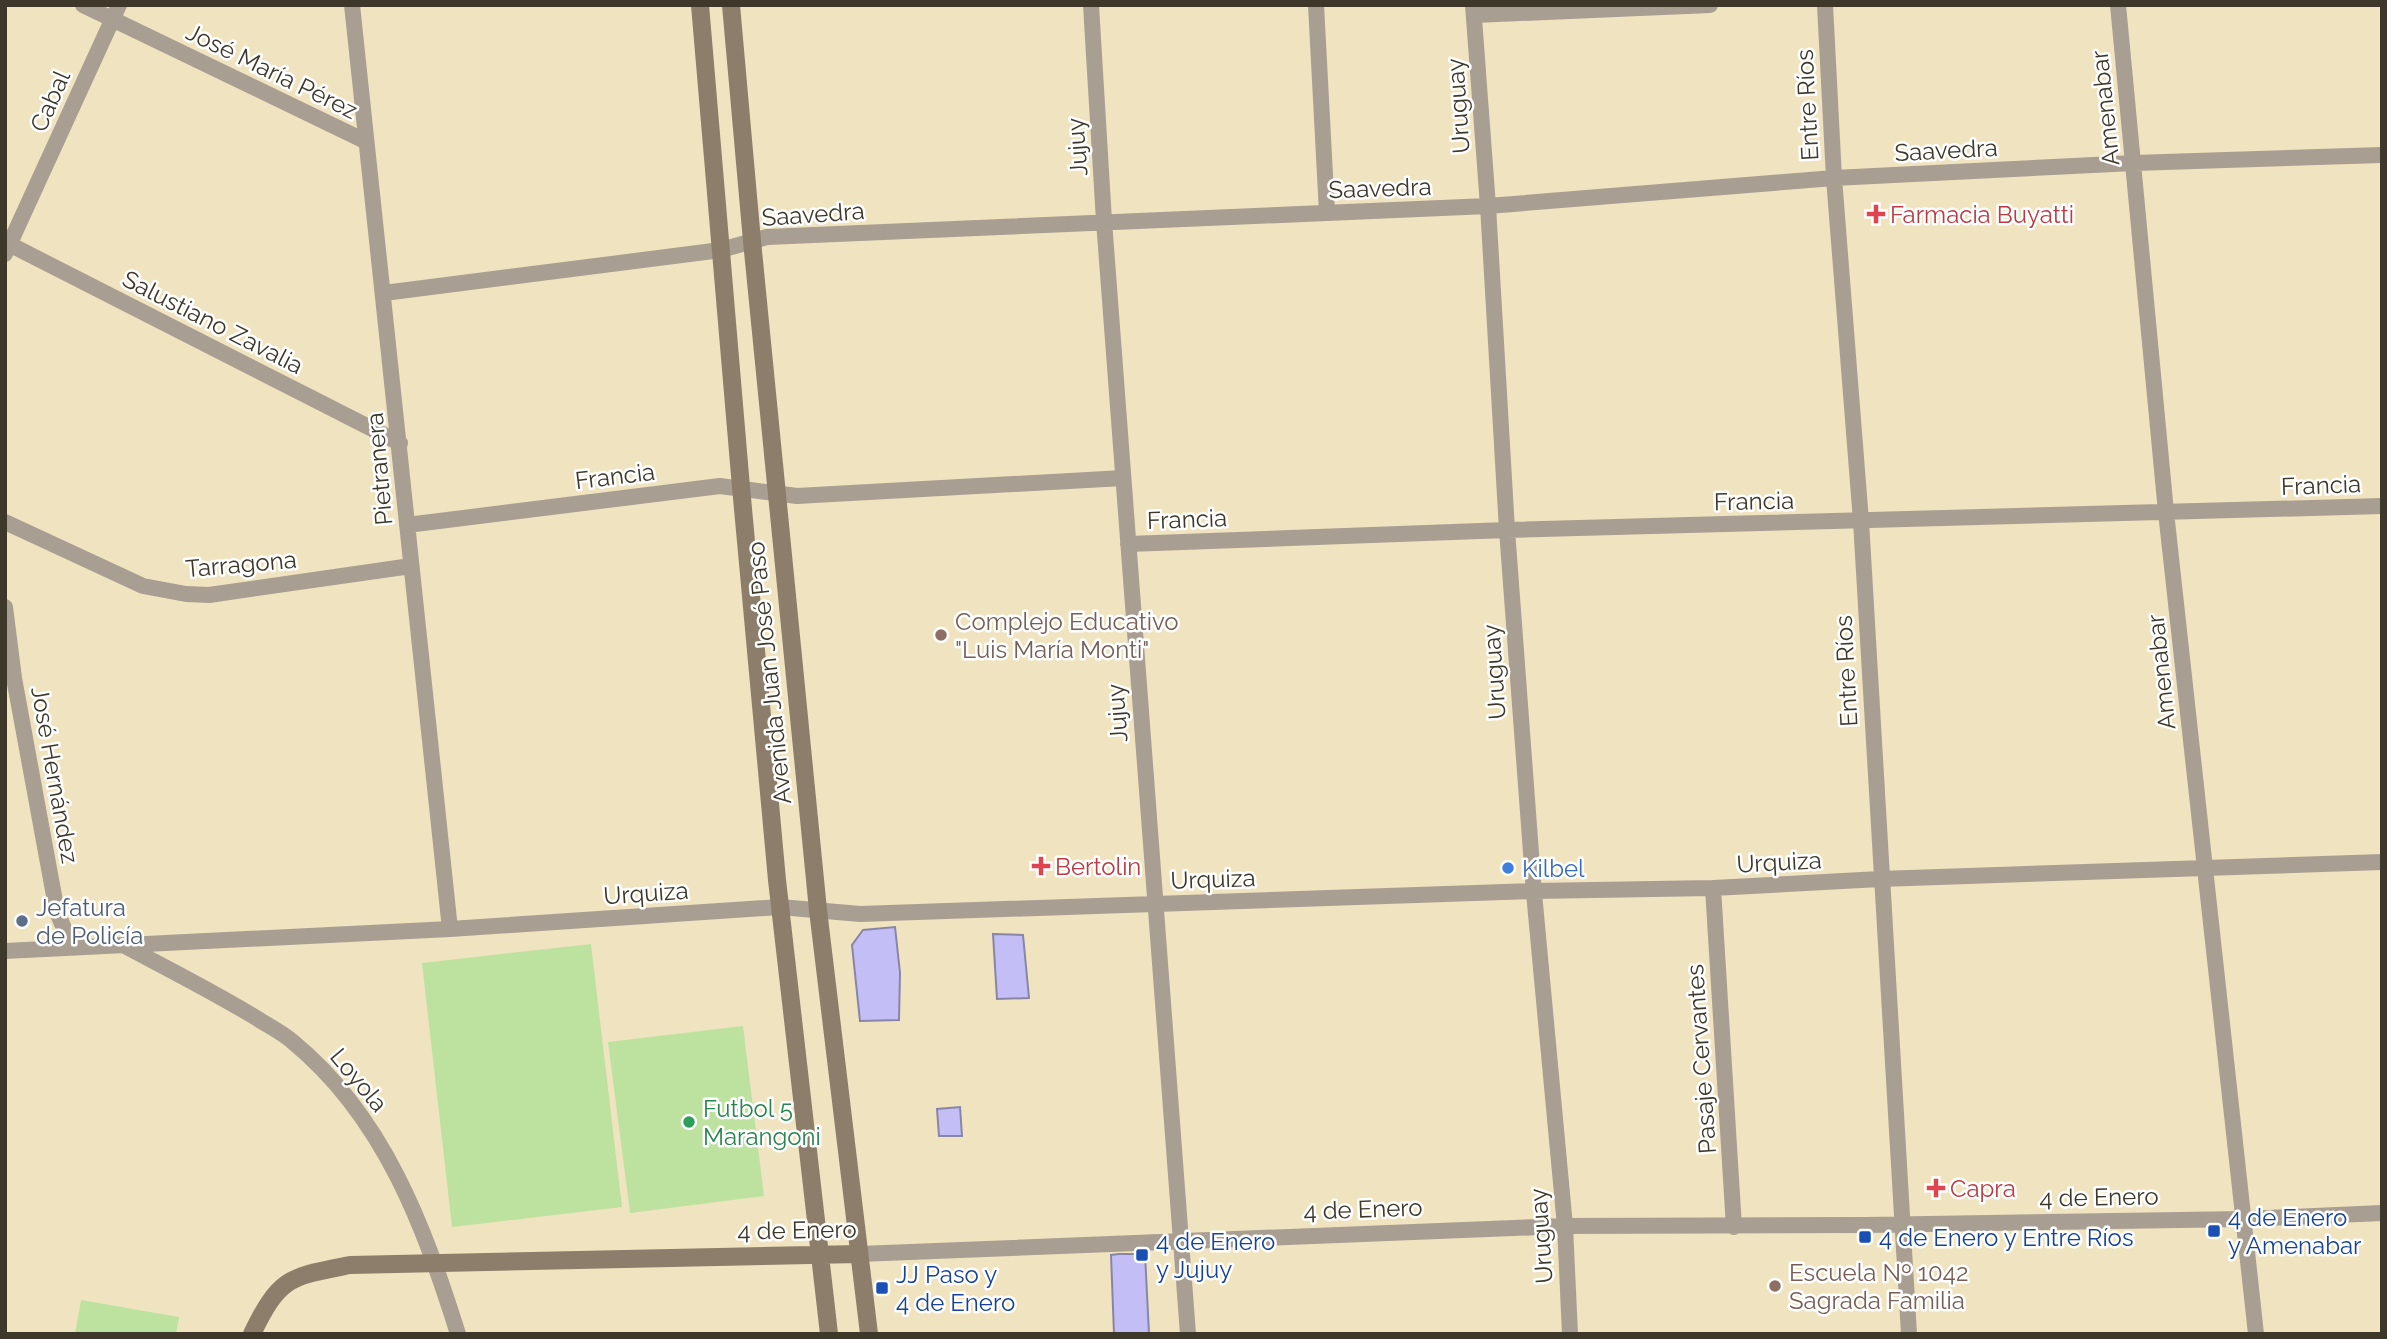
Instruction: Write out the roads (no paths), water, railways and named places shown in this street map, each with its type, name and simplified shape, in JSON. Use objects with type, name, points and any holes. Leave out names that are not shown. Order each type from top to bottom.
[{"type":"main road","name":"Avenida Juan José Paso","points":[[700,5],[780,907],[829,1334]]},
{"type":"main road","name":"Avenida Juan José Paso","points":[[731,5],[818,910],[869,1334]]},
{"type":"main road","name":"4 de Enero","points":[[251,1334],[277,1289],[293,1279],[350,1265],[859,1254]]},
{"type":"street","name":"José María Pérez","points":[[83,5],[116,12],[365,141]]},
{"type":"street","name":"Pietranera","points":[[352,5],[450,929]]},
{"type":"street","name":"Jujuy","points":[[1091,5],[1104,222],[1188,1334]]},
{"type":"street","points":[[1316,5],[1327,213]]},
{"type":"street","points":[[1473,10],[1710,5]]},
{"type":"street","name":"Entre Ríos","points":[[1825,5],[1861,521],[1880,879],[1909,1334]]},
{"type":"street","name":"Amenabar","points":[[2118,5],[2166,512],[2256,1334]]},
{"type":"street","name":"Uruguay","points":[[1473,10],[1488,206],[1507,530],[1534,891],[1564,1226],[1570,1334]]},
{"type":"street","name":"Cabal","points":[[7,247],[116,12]]},
{"type":"street","name":"Saavedra","points":[[384,293],[721,250],[767,237],[1488,206],[1835,178],[2134,163],[2382,155]]},
{"type":"street","name":"Salustiano Zavalia","points":[[7,247],[400,443]]},
{"type":"street","name":"Francia","points":[[407,525],[720,486],[797,496],[1123,478]]},
{"type":"street","name":"Francia","points":[[1128,544],[1507,530],[2382,506]]},
{"type":"street","name":"Tarragona","points":[[5,522],[143,586],[186,594],[209,595],[411,566]]},
{"type":"street","name":"José Hernández","points":[[5,607],[57,912],[72,947]]},
{"type":"street","name":"Urquiza","points":[[5,951],[450,929],[780,907],[860,914],[1534,891],[1713,888],[1880,879],[2382,862]]},
{"type":"street","name":"Pasaje Cervantes","points":[[1713,888],[1734,1227]]},
{"type":"street","name":"Loyola","points":[[122,944],[261,1021],[292,1041],[325,1072],[360,1113],[384,1147],[435,1262],[458,1334]]},
{"type":"street","name":"4 de Enero","points":[[859,1254],[1564,1226],[1902,1225],[2245,1219],[2382,1213]]},
{"type":"place","name":"Farmacia Buyatti","points":[[1876,214]]},
{"type":"place","name":"Complejo Educativo \"Luis María Monti\"","points":[[941,635]]},
{"type":"place","name":"Bertolin","points":[[1041,866]]},
{"type":"place","name":"Kilbel","points":[[1508,868]]},
{"type":"place","name":"Jefatura de Policía","points":[[22,921]]},
{"type":"place","name":"Futbol 5 Marangoni","points":[[689,1122]]},
{"type":"place","name":"Capra","points":[[1936,1188]]},
{"type":"place","name":"4 de Enero y Amenabar","points":[[2214,1231]]},
{"type":"place","name":"4 de Enero y Entre Ríos","points":[[1865,1237]]},
{"type":"place","name":"4 de Enero y Jujuy","points":[[1142,1255]]},
{"type":"place","name":"Escuela Nº 1042 Sagrada Familia","points":[[1775,1286]]},
{"type":"place","name":"JJ Paso y 4 de Enero","points":[[882,1288]]}]
